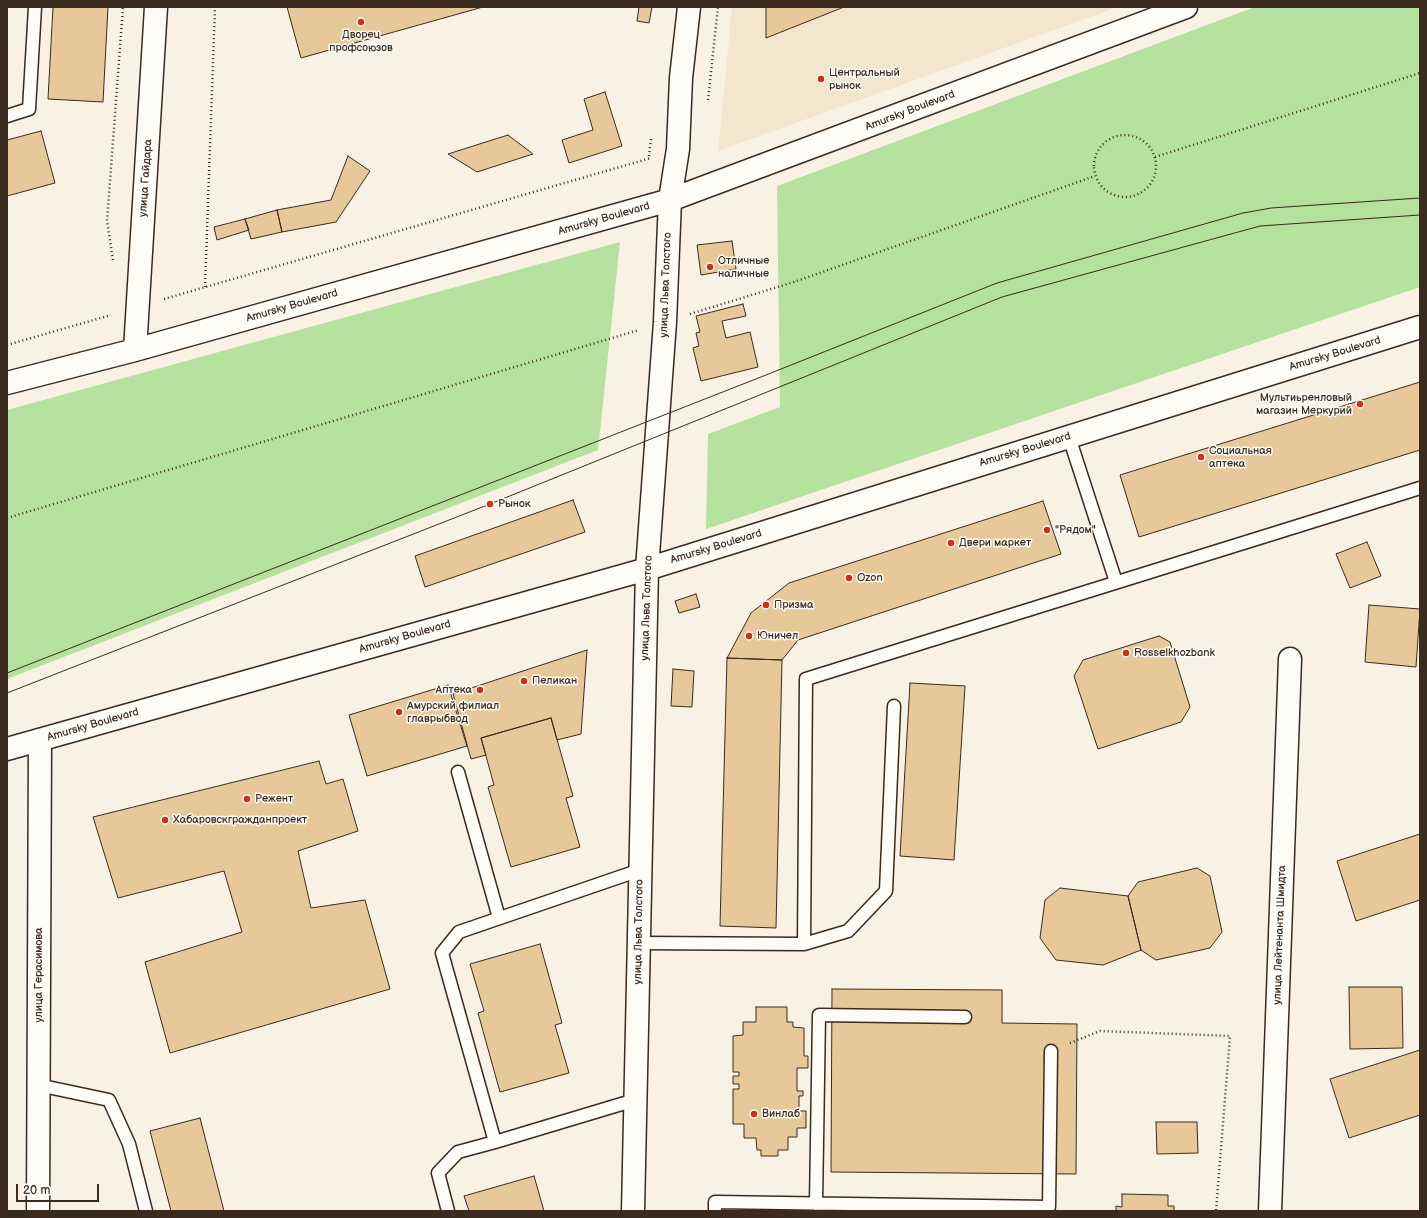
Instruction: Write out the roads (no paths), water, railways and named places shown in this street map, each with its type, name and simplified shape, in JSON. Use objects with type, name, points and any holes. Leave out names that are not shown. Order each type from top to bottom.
[{"type":"street","name":"улица Гайдара","points":[[135,350],[156,7]]},
{"type":"street","name":"улица Льва Толстого","points":[[633,1211],[647,569],[666,322],[670,200],[678,149],[682,78],[689,7]]},
{"type":"street","name":"Amursky Boulevard","points":[[7,383],[135,350],[670,200],[1186,7]]},
{"type":"street","name":"Amursky Boulevard","points":[[7,749],[647,569],[1420,327]]},
{"type":"street","name":"улица Лейтенанта Шмидта","points":[[1270,1211],[1290,659]]},
{"type":"street","name":"улица Герасимова","points":[[38,1211],[40,740]]},
{"type":"lane","points":[[7,116],[29,109],[35,13],[30,7]]},
{"type":"lane","points":[[1069,437],[1116,582]]},
{"type":"lane","points":[[804,944],[806,679],[1420,488]]},
{"type":"lane","points":[[639,944],[804,944],[848,931],[886,891],[894,706]]},
{"type":"lane","points":[[458,772],[499,918]]},
{"type":"lane","points":[[495,1142],[442,953],[459,932],[640,870]]},
{"type":"lane","points":[[816,1204],[819,1015],[965,1017]]},
{"type":"lane","points":[[715,1211],[715,1202],[1049,1207],[1051,1051]]},
{"type":"lane","points":[[38,1085],[108,1100],[129,1144],[146,1211]]},
{"type":"lane","points":[[448,1211],[438,1173],[458,1152],[635,1100]]},
{"type":"tram line","points":[[7,673],[997,283],[1243,213],[1271,208],[1420,198]]},
{"type":"tram line","points":[[7,693],[490,504],[1002,297],[1260,226],[1420,215]]},
{"type":"place","name":"Дворец профсоюзов","points":[[361,22]]},
{"type":"place","name":"Центральный рынок","points":[[821,79]]},
{"type":"place","name":"Отличные наличные","points":[[710,267]]},
{"type":"place","name":"Мультиьренловый магазин Меркурий","points":[[1360,404]]},
{"type":"place","name":"Социальная аптека","points":[[1201,457]]},
{"type":"place","name":"Рынок","points":[[490,504]]},
{"type":"place","name":"\"Рядом\"","points":[[1047,530]]},
{"type":"place","name":"Двери маркет","points":[[951,543]]},
{"type":"place","name":"Ozon","points":[[849,578]]},
{"type":"place","name":"Призма","points":[[766,605]]},
{"type":"place","name":"Юничел","points":[[749,636]]},
{"type":"place","name":"Rosselkhozbank","points":[[1126,653]]},
{"type":"place","name":"Пеликан","points":[[524,681]]},
{"type":"place","name":"Аптека","points":[[480,690]]},
{"type":"place","name":"Амурский филиал главрыбвод","points":[[399,712]]},
{"type":"place","name":"Режент","points":[[247,799]]},
{"type":"place","name":"Хабаровскгражданпроект","points":[[165,820]]},
{"type":"place","name":"Винлаб","points":[[754,1114]]}]
